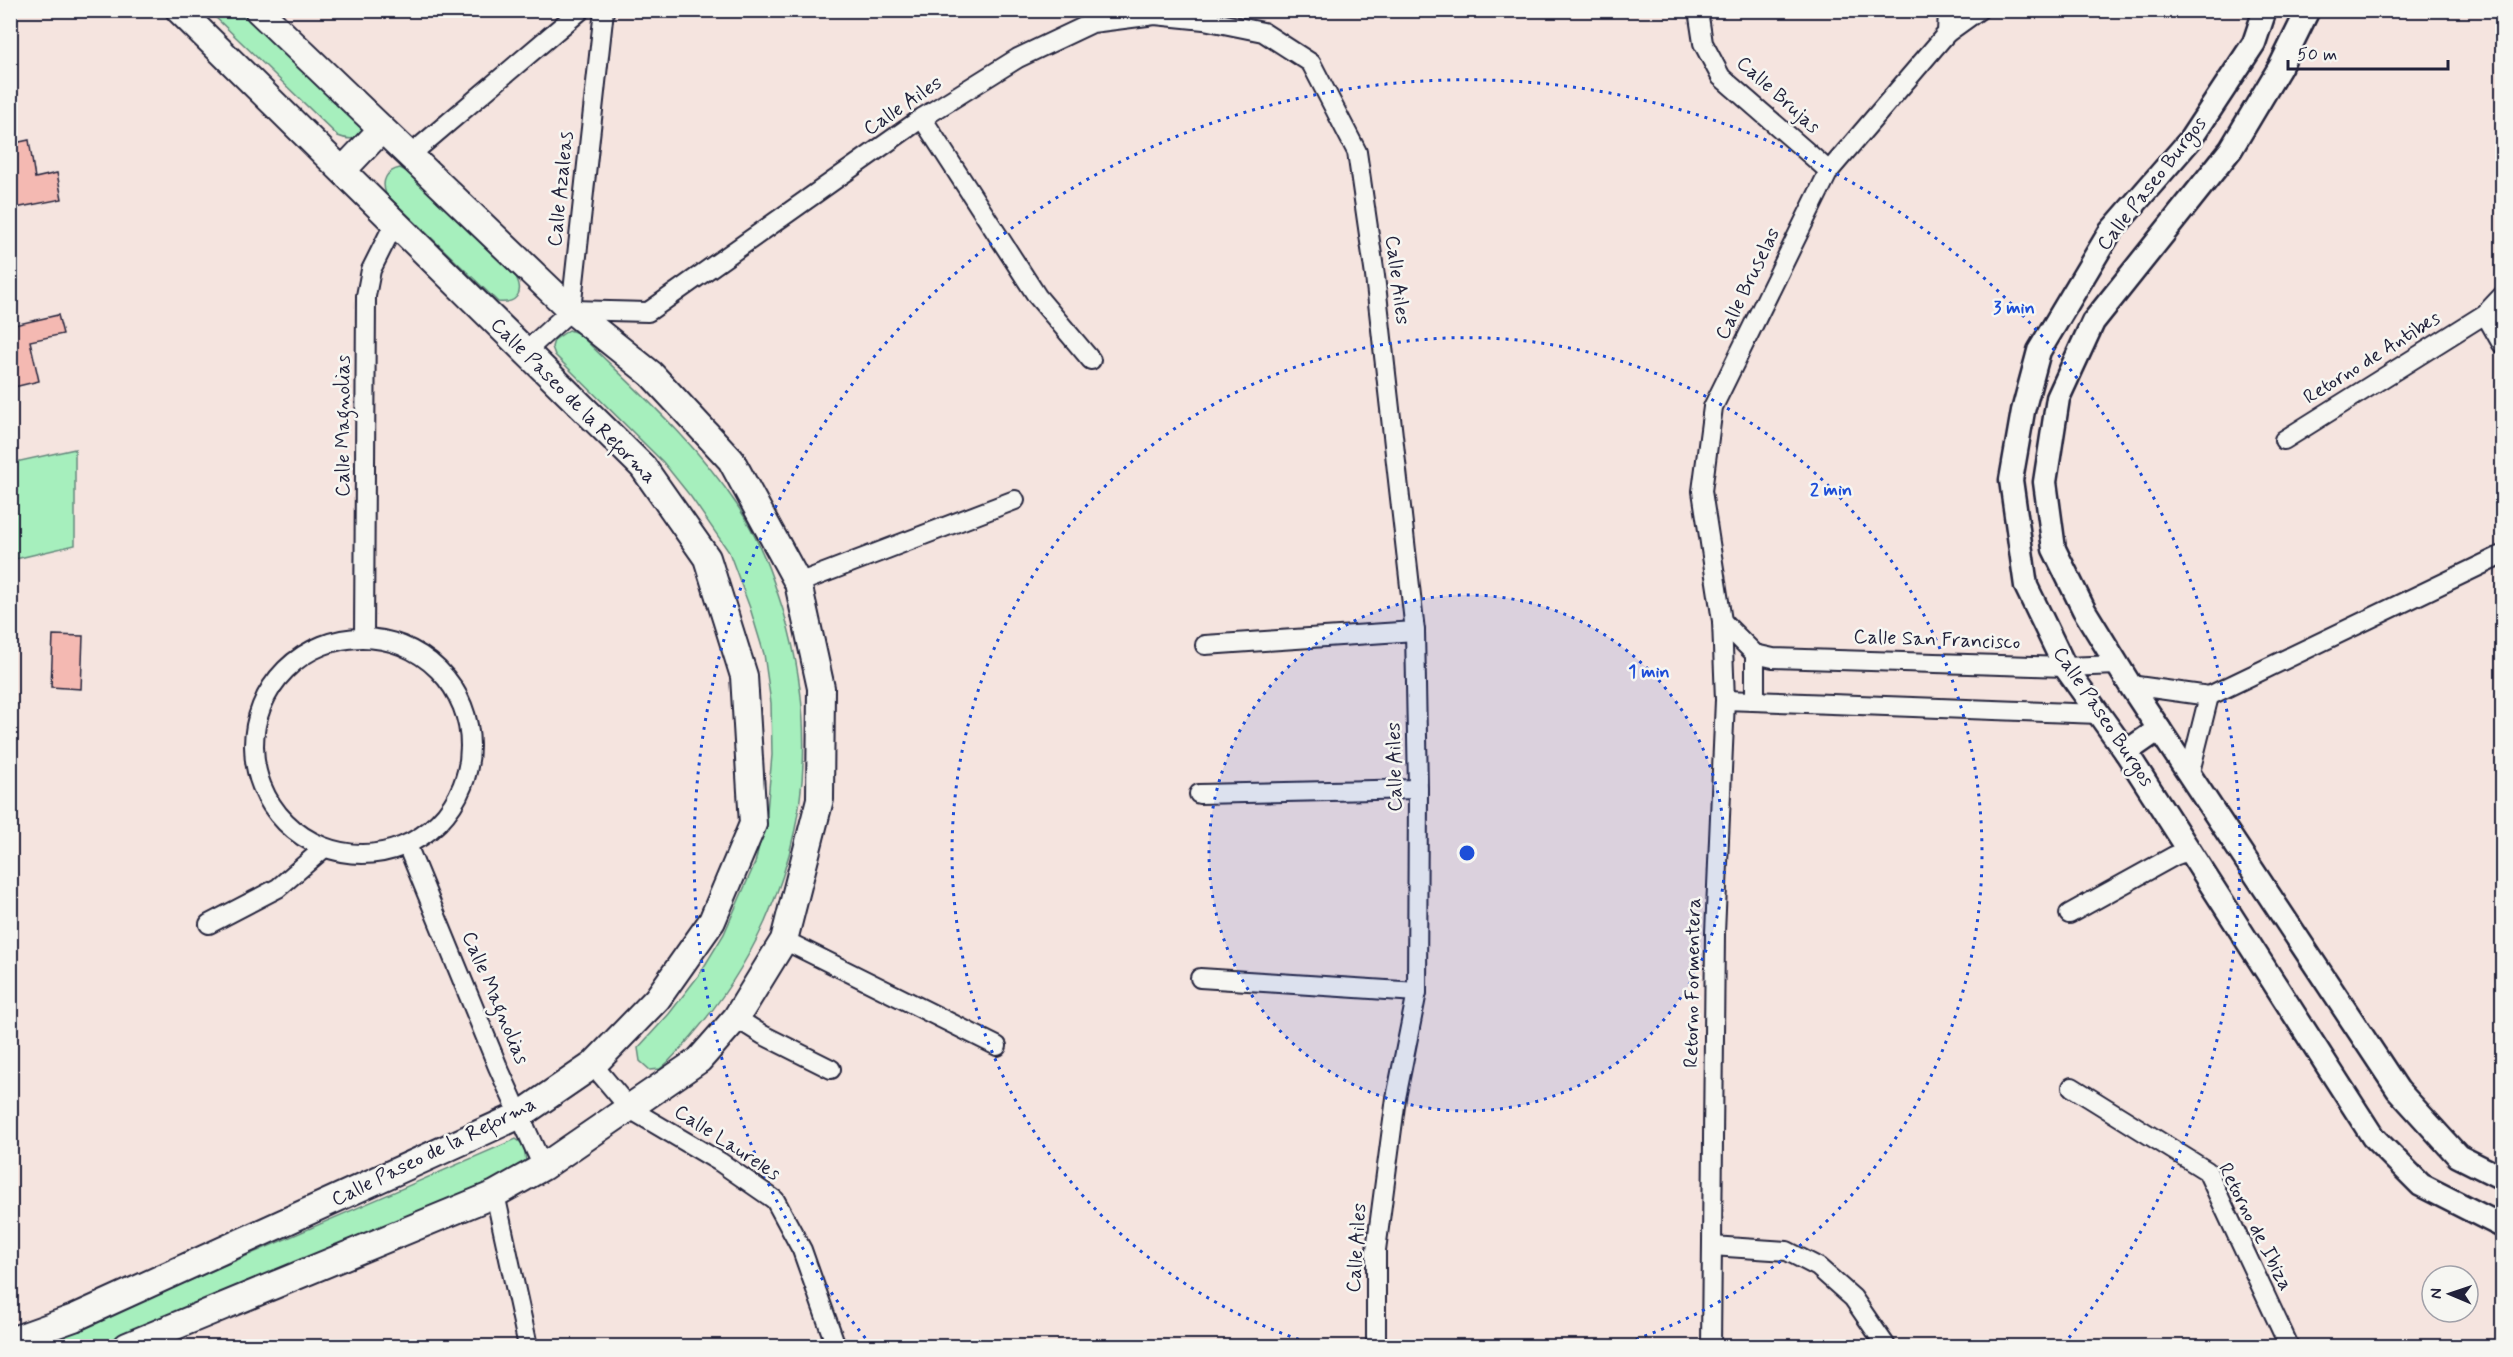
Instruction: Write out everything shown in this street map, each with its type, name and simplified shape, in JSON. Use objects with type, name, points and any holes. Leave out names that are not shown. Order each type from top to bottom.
[{"type":"main road","name":"Calle Paseo de la Reforma","points":[[10,1341],[74,1318],[520,1115],[593,1065],[657,999],[712,921],[753,824],[744,676],[707,558],[643,467],[179,10]]},
{"type":"main road","points":[[127,1347],[495,1194],[543,1167],[699,1060],[736,1018],[784,940],[820,799],[821,688],[798,584],[730,459],[651,374],[571,310],[258,10]]},
{"type":"main road","points":[[343,170],[381,130]]},
{"type":"street","points":[[409,156],[581,10]]},
{"type":"street","name":"Calle Azaleas","points":[[571,310],[604,10]]},
{"type":"street","name":"Calle Brujas","points":[[1698,10],[1703,44],[1721,77],[1830,171]]},
{"type":"street","points":[[1947,33],[1948,10]]},
{"type":"street","name":"Calle Bruselas","points":[[1722,621],[1702,491],[1713,406],[1830,171],[1947,33],[1979,10]]},
{"type":"street","name":"Calle Paseo Burgos","points":[[2265,10],[2254,43],[2190,140],[2110,232],[2039,351],[2023,411],[2011,480],[2025,586],[2065,667],[2126,752],[2373,1137],[2421,1185],[2502,1226]]},
{"type":"street","name":"Calle Paseo Burgos","points":[[2308,10],[2280,67],[2231,149],[2093,322],[2058,398],[2045,482],[2054,549],[2084,610],[2130,685],[2397,1090],[2458,1156],[2502,1178]]},
{"type":"street","name":"Calle Ailes","points":[[571,310],[648,312],[922,118],[1018,58],[1092,23],[1155,15],[1204,20],[1263,32],[1311,63],[1357,152],[1375,276],[1414,632],[1418,789],[1417,992],[1396,1098],[1376,1250],[1376,1347]]},
{"type":"street","points":[[922,118],[1037,296],[1091,360]]},
{"type":"street","name":"Calle Magnolias","points":[[364,637],[366,296],[371,270],[395,222]]},
{"type":"street","name":"Retorno de Antibes","points":[[2284,440],[2485,314],[2502,296]]},
{"type":"street","points":[[525,352],[571,310]]},
{"type":"street","points":[[2485,314],[2502,344]]},
{"type":"street","points":[[798,584],[1015,500]]},
{"type":"street","points":[[2130,685],[2209,696],[2502,555]]},
{"type":"street","points":[[1722,621],[1755,654],[1755,701]]},
{"type":"street","name":"Retorno Formentera","points":[[1711,1347],[1715,933],[1725,700],[1722,621]]},
{"type":"street","points":[[1205,645],[1414,632]]},
{"type":"street","points":[[364,637],[396,642],[425,657],[448,680],[463,708],[470,740],[467,772],[454,802],[434,827],[407,844],[376,853],[344,853],[323,849],[287,824],[267,798],[256,768],[254,735],[262,704],[279,676],[303,654],[332,641],[364,637]]},
{"type":"street","name":"Calle San Francisco","points":[[1755,654],[1773,658],[2065,667],[2118,665]]},
{"type":"street","points":[[2189,776],[2209,696]]},
{"type":"street","points":[[1725,700],[2099,714]]},
{"type":"street","points":[[2126,752],[2159,729]]},
{"type":"street","points":[[1199,794],[1418,789]]},
{"type":"street","name":"Calle Magnolias","points":[[407,844],[543,1167]]},
{"type":"street","points":[[209,924],[279,888],[323,849]]},
{"type":"street","points":[[2069,914],[2190,850]]},
{"type":"street","points":[[784,940],[997,1046]]},
{"type":"street","points":[[1200,978],[1417,992]]},
{"type":"street","points":[[736,1018],[762,1035],[831,1069]]},
{"type":"street","name":"Calle Laureles","points":[[593,1065],[630,1109],[720,1162],[775,1200],[802,1250],[836,1347]]},
{"type":"street","name":"Retorno de Ibiza","points":[[2072,1087],[2207,1171],[2289,1347]]},
{"type":"street","points":[[495,1194],[528,1347]]},
{"type":"street","points":[[1712,1246],[1788,1251],[1818,1268],[1853,1298],[1886,1347]]},
{"type":"green space","points":[[209,11],[257,11],[366,122],[360,135],[353,139],[338,136]]},
{"type":"green space","points":[[400,168],[408,172],[516,277],[519,283],[517,297],[509,301],[498,302],[386,194],[384,185],[386,177]]},
{"type":"green space","points":[[569,330],[578,333],[662,415],[702,458],[737,505],[758,544],[775,585],[798,675],[803,736],[800,795],[789,853],[770,909],[744,963],[709,1014],[660,1069],[650,1070],[640,1061],[638,1048],[669,1014],[699,975],[724,934],[755,863],[767,812],[772,755],[771,703],[764,654],[729,552],[691,497],[663,462],[555,355],[552,347],[554,340]]},
{"type":"green space","points":[[75,449],[75,545],[11,560],[11,463]]},
{"type":"green space","points":[[516,1139],[524,1145],[527,1170],[521,1174],[114,1346],[39,1346]]},
{"type":"building","points":[[29,140],[35,178],[57,173],[62,199],[10,209],[10,144]]},
{"type":"building","points":[[58,315],[63,334],[30,341],[39,381],[10,388],[10,326]]},
{"type":"building","points":[[53,635],[83,636],[81,689],[51,687]]}]
